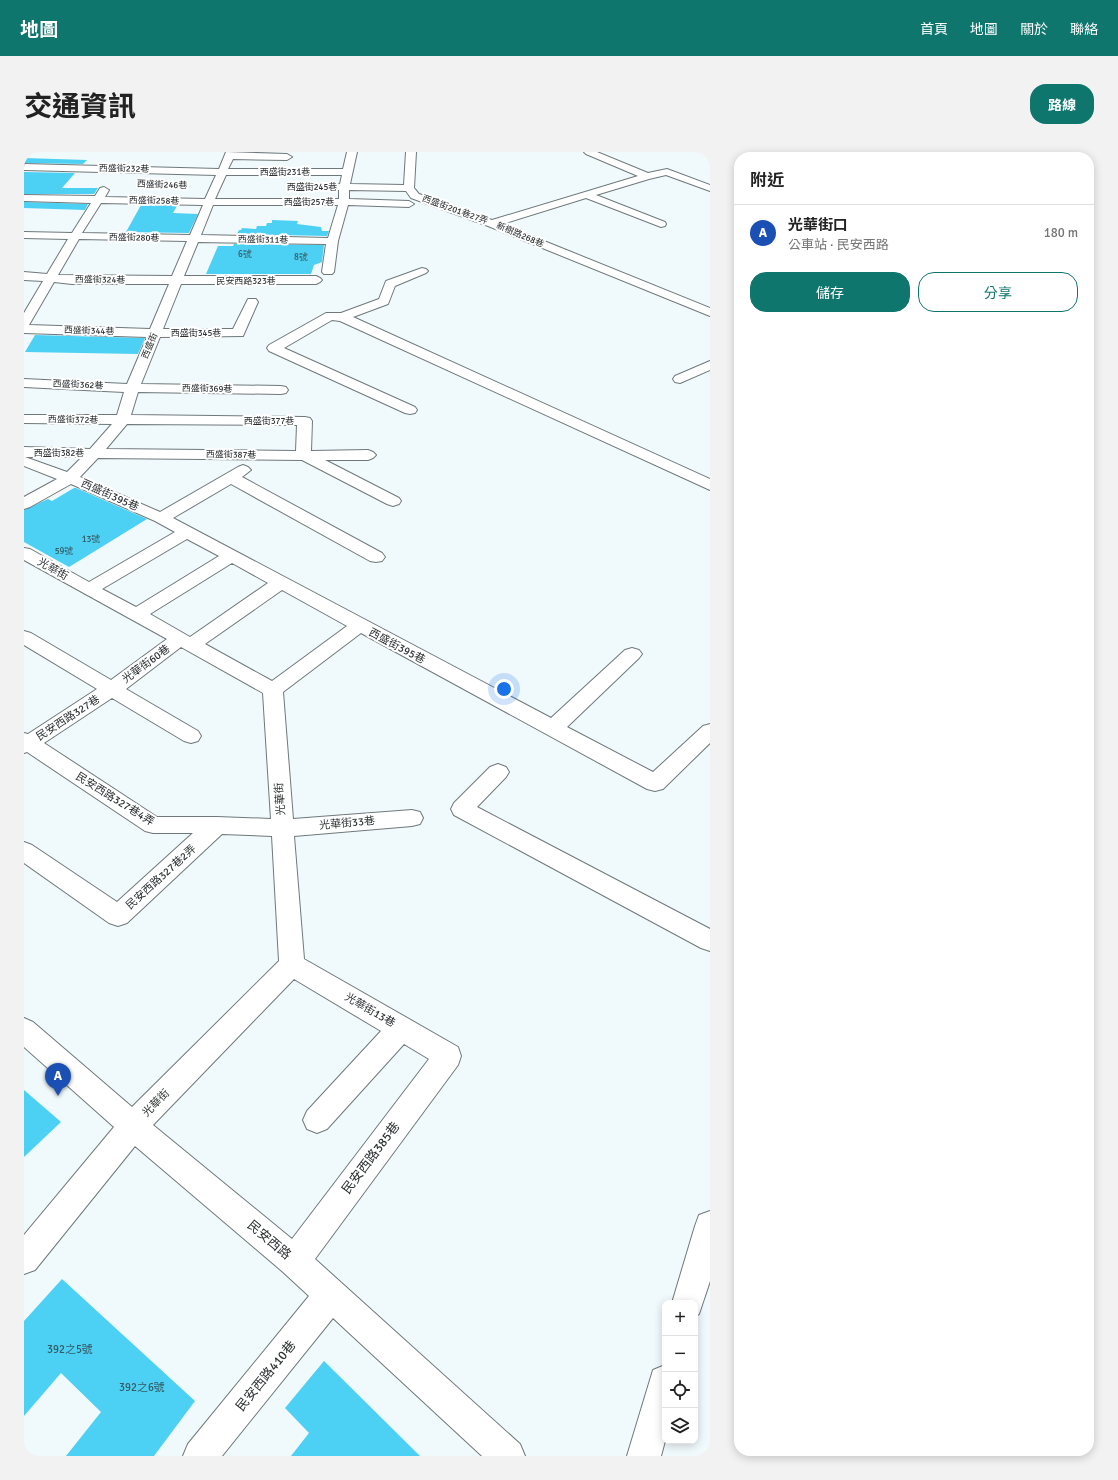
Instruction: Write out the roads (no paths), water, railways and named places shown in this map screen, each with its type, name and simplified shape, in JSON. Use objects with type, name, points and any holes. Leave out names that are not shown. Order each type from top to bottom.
[{"type":"street","points":[[328,272],[332,241],[344,202],[346,167],[352,152]]},
{"type":"street","name":"西盛街201巷27弄","points":[[411,152],[409,188],[415,196],[492,224]]},
{"type":"street","points":[[589,152],[647,176]]},
{"type":"street","points":[[230,154],[298,158]]},
{"type":"street","name":"西盛街","points":[[24,504],[70,478],[122,420],[132,388],[230,154]]},
{"type":"street","name":"西盛街232巷","points":[[24,167],[223,172]]},
{"type":"street","name":"西盛街231巷","points":[[223,172],[346,167]]},
{"type":"street","points":[[24,324],[116,169]]},
{"type":"street","name":"新樹路268巷","points":[[492,224],[647,176],[667,172],[710,188]]},
{"type":"street","name":"西盛街245巷","points":[[322,187],[409,188]]},
{"type":"street","points":[[586,195],[661,224]]},
{"type":"street","name":"西盛街258巷","points":[[24,198],[209,202]]},
{"type":"street","name":"西盛街257巷","points":[[209,202],[344,202],[409,204]]},
{"type":"street","name":"新樹路268巷","points":[[492,224],[710,312]]},
{"type":"street","name":"西盛街280巷","points":[[24,235],[194,239]]},
{"type":"street","name":"西盛街311巷","points":[[194,239],[332,241]]},
{"type":"street","points":[[342,317],[384,301],[390,284],[422,271]]},
{"type":"street","name":"西盛街324巷","points":[[24,276],[52,277],[72,280],[177,281]]},
{"type":"street","name":"民安西路323巷","points":[[177,281],[316,280]]},
{"type":"street","name":"西盛街345巷","points":[[155,333],[238,333],[252,302]]},
{"type":"street","points":[[410,410],[274,348],[330,316],[342,317],[710,485]]},
{"type":"street","name":"西盛街344巷","points":[[24,329],[155,333]]},
{"type":"street","points":[[680,379],[710,365]]},
{"type":"street","name":"西盛街362巷","points":[[24,383],[132,388]]},
{"type":"street","name":"西盛街369巷","points":[[132,388],[281,390]]},
{"type":"street","name":"西盛街372巷","points":[[24,419],[122,420]]},
{"type":"street","name":"西盛街377巷","points":[[122,420],[305,421],[303,455]]},
{"type":"street","name":"西盛街382巷","points":[[24,452],[94,453]]},
{"type":"street","name":"西盛街387巷","points":[[94,453],[268,456],[368,455]]},
{"type":"street","points":[[303,455],[393,501]]},
{"type":"street","points":[[161,518],[268,456]]},
{"type":"street","name":"西盛街395巷","points":[[24,461],[70,478],[161,518],[359,626],[655,783],[710,731]]},
{"type":"street","points":[[230,477],[376,557]]},
{"type":"street","points":[[89,589],[187,532]]},
{"type":"street","name":"光華街","points":[[24,553],[273,690],[292,965],[133,1126],[24,1259]]},
{"type":"street","points":[[136,615],[232,556]]},
{"type":"street","name":"光華街60巷","points":[[112,689],[280,582]]},
{"type":"street","points":[[273,690],[359,626]]},
{"type":"street","points":[[24,637],[190,736]]},
{"type":"street","points":[[553,728],[632,654]]},
{"type":"street","name":"民安西路327巷","points":[[25,743],[112,689]]},
{"type":"street","name":"民安西路327巷4弄","points":[[25,743],[153,825],[217,825],[282,828]]},
{"type":"street","points":[[498,772],[462,809],[710,941]]},
{"type":"street","name":"光華街33巷","points":[[282,828],[412,818]]},
{"type":"street","name":"民安西路327巷2弄","points":[[24,851],[118,916],[217,825]]},
{"type":"street","name":"光華街13巷","points":[[292,965],[448,1056]]},
{"type":"street","points":[[317,1120],[401,1028]]},
{"type":"street","name":"民安西路","points":[[24,1030],[133,1126],[294,1261],[508,1456]]},
{"type":"street","name":"民安西路385巷","points":[[294,1261],[448,1056]]},
{"type":"street","points":[[689,1300],[710,1226]]},
{"type":"street","name":"民安西路410巷","points":[[200,1456],[331,1295]]},
{"type":"street","points":[[644,1456],[662,1393]]},
{"type":"place","name":"光華街口","points":[[58,1096]]}]
